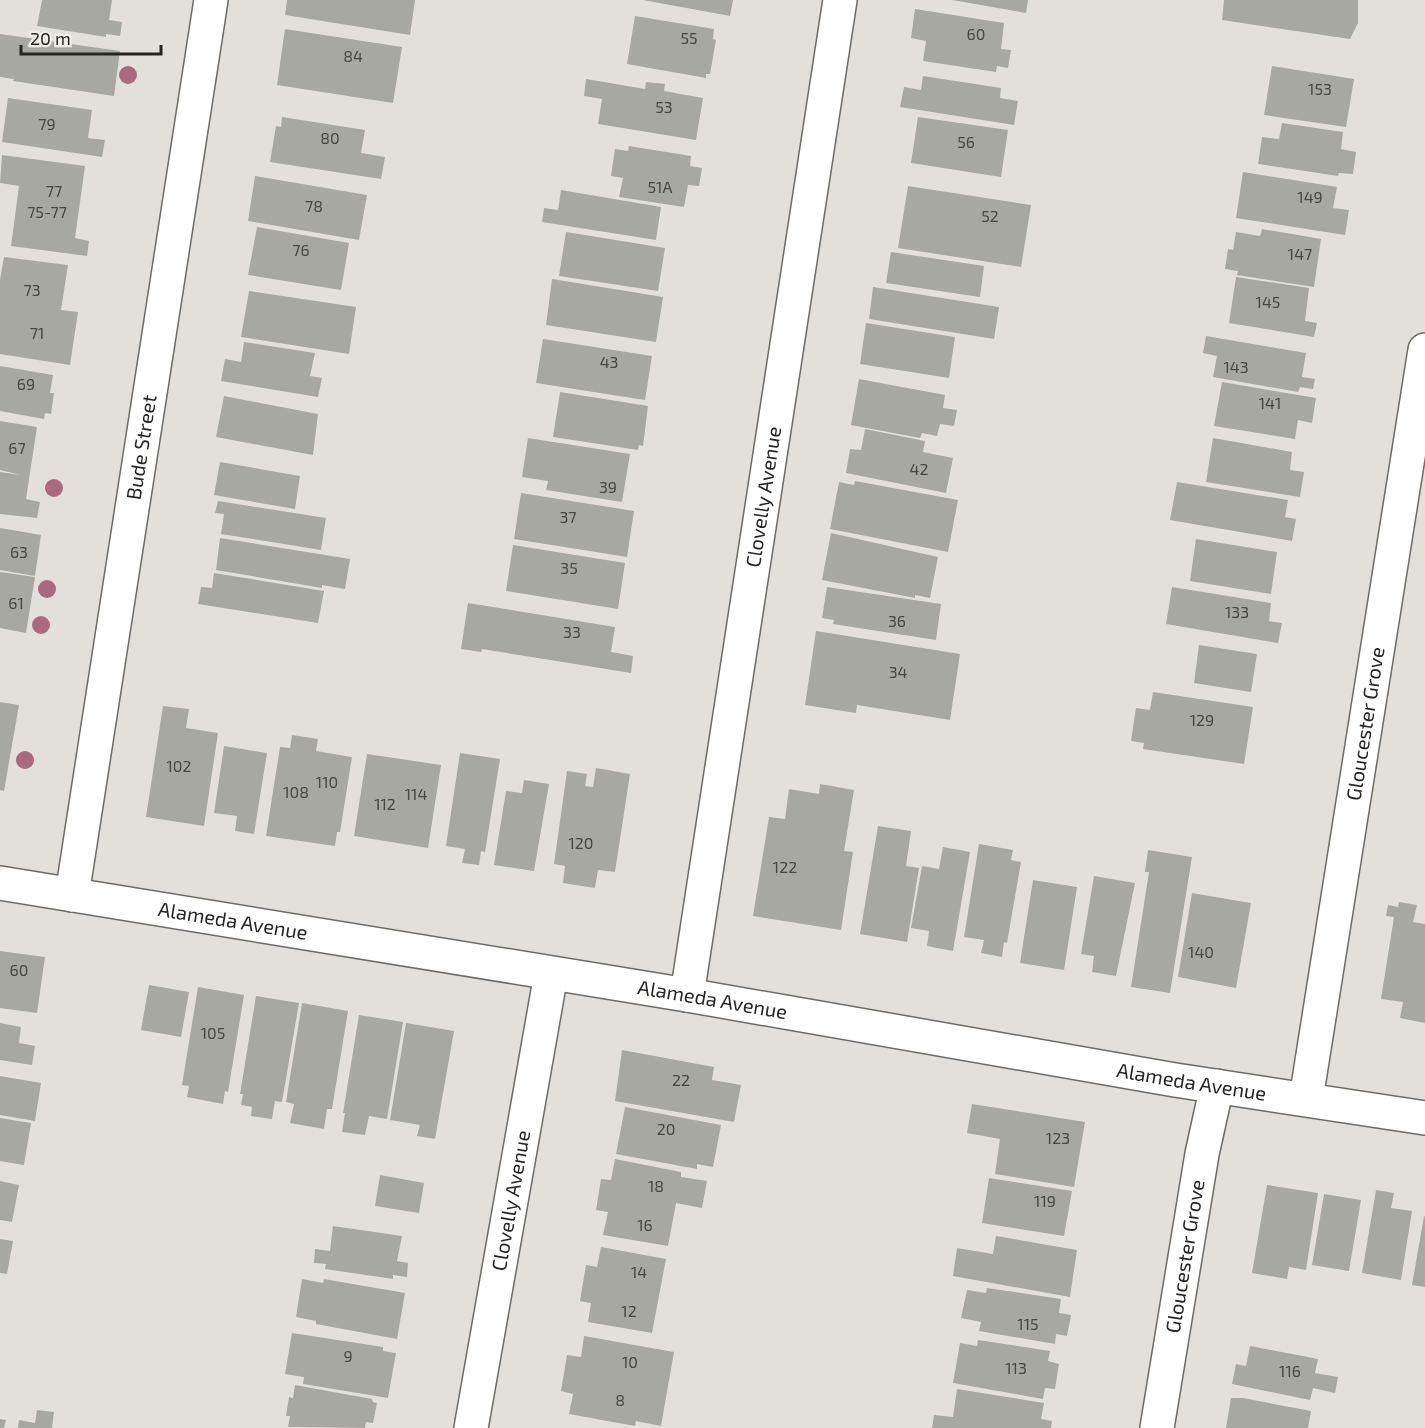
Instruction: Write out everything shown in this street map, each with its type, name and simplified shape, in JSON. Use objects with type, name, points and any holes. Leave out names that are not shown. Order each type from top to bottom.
[{"type":"street","name":"Bude Street","points":[[72,895],[211,0]]},
{"type":"street","name":"Clovelly Avenue","points":[[687,995],[840,0]]},
{"type":"street","name":"Gloucester Grove","points":[[1306,1099],[1425,350]]},
{"type":"street","name":"Alameda Avenue","points":[[0,883],[687,995],[1217,1086],[1425,1118]]},
{"type":"street","name":"Clovelly Avenue","points":[[471,1428],[551,974]]},
{"type":"street","name":"Gloucester Grove","points":[[1157,1428],[1202,1155],[1217,1086]]},
{"type":"building","points":[[42,0],[112,0],[109,20],[122,22],[120,36],[106,34],[106,37],[37,26]]},
{"type":"building","points":[[287,0],[415,0],[410,35],[285,15]]},
{"type":"building","points":[[643,0],[733,0],[730,16]]},
{"type":"building","points":[[952,0],[1028,0],[1026,13]]},
{"type":"building","points":[[1224,0],[1358,0],[1358,23],[1350,39],[1222,20]]},
{"type":"building","points":[[915,9],[1004,23],[1001,49],[1011,50],[1008,68],[997,66],[996,72],[923,61],[926,41],[911,38]]},
{"type":"building","points":[[635,16],[714,29],[713,39],[716,40],[710,74],[706,74],[706,78],[627,64]]},
{"type":"building","points":[[285,29],[402,47],[393,103],[277,85]]},
{"type":"building","points":[[0,34],[120,51],[114,96],[13,81],[14,79],[0,77]]},
{"type":"building","points":[[1272,66],[1354,79],[1346,127],[1264,115]]},
{"type":"building","points":[[923,76],[1001,88],[1000,98],[1018,101],[1014,125],[900,107],[904,87],[921,90]]},
{"type":"building","points":[[586,79],[645,89],[646,82],[665,84],[664,91],[703,98],[696,140],[598,124],[602,99],[584,96]]},
{"type":"building","points":[[8,98],[92,110],[88,138],[105,140],[102,157],[2,142]]},
{"type":"building","points":[[282,117],[365,130],[361,153],[385,157],[381,179],[270,162],[276,126],[281,127]]},
{"type":"building","points":[[918,117],[1008,130],[1001,177],[911,163]]},
{"type":"building","points":[[1282,123],[1343,132],[1341,149],[1356,152],[1353,174],[1339,173],[1338,176],[1258,164],[1262,137],[1279,139]]},
{"type":"building","points":[[629,146],[691,156],[690,166],[702,168],[699,186],[688,185],[684,207],[619,197],[623,178],[611,176],[615,149],[628,151]]},
{"type":"building","points":[[2,155],[85,166],[75,238],[89,241],[87,256],[11,246],[19,186],[0,183]]},
{"type":"building","points":[[1243,172],[1337,187],[1333,208],[1349,210],[1345,235],[1236,218]]},
{"type":"building","points":[[255,176],[367,195],[359,240],[248,221]]},
{"type":"building","points":[[908,186],[1031,205],[1021,267],[898,248]]},
{"type":"building","points":[[561,190],[661,207],[656,240],[542,222],[544,208],[558,210]]},
{"type":"building","points":[[257,227],[349,243],[341,290],[248,275]]},
{"type":"building","points":[[1262,229],[1321,239],[1314,287],[1237,275],[1238,271],[1225,269],[1228,249],[1233,250],[1236,232],[1260,236]]},
{"type":"building","points":[[566,232],[665,248],[658,291],[559,276]]},
{"type":"building","points":[[891,252],[984,266],[980,297],[886,283]]},
{"type":"building","points":[[4,257],[68,265],[61,310],[78,312],[70,365],[0,354],[0,280]]},
{"type":"building","points":[[1236,277],[1309,288],[1305,321],[1317,323],[1314,337],[1229,323]]},
{"type":"building","points":[[552,279],[663,297],[656,342],[546,325]]},
{"type":"building","points":[[873,287],[999,307],[994,339],[869,319]]},
{"type":"building","points":[[249,291],[356,307],[349,354],[241,337]]},
{"type":"building","points":[[866,323],[955,337],[949,378],[860,364]]},
{"type":"building","points":[[1206,336],[1306,353],[1302,377],[1315,379],[1313,389],[1300,387],[1298,392],[1213,377],[1217,356],[1203,353]]},
{"type":"building","points":[[543,339],[652,356],[645,400],[536,383]]},
{"type":"building","points":[[244,342],[315,353],[310,376],[322,378],[318,397],[221,381],[225,359],[241,362]]},
{"type":"building","points":[[0,366],[53,375],[50,393],[54,393],[51,414],[45,413],[44,419],[0,411]]},
{"type":"building","points":[[859,379],[945,395],[943,408],[957,410],[954,426],[940,424],[937,436],[922,433],[920,438],[851,425]]},
{"type":"building","points":[[1222,382],[1316,398],[1312,423],[1298,420],[1295,439],[1214,426]]},
{"type":"building","points":[[560,392],[648,406],[643,446],[639,445],[638,450],[553,437]]},
{"type":"building","points":[[224,396],[318,414],[313,455],[216,437]]},
{"type":"building","points":[[0,421],[37,427],[26,499],[40,502],[37,518],[0,514],[0,472],[21,475],[0,470]]},
{"type":"building","points":[[865,429],[925,441],[923,452],[953,458],[946,493],[846,473],[850,449],[861,450]]},
{"type":"building","points":[[528,438],[630,454],[622,502],[546,490],[548,481],[522,477]]},
{"type":"building","points":[[1213,438],[1292,452],[1290,470],[1304,472],[1300,497],[1206,482]]},
{"type":"building","points":[[220,462],[300,476],[295,509],[214,495]]},
{"type":"building","points":[[855,481],[958,500],[948,552],[830,529],[839,482],[854,485]]},
{"type":"building","points":[[1177,482],[1288,500],[1285,517],[1296,519],[1292,541],[1170,520]]},
{"type":"building","points":[[521,493],[634,511],[627,557],[514,539]]},
{"type":"building","points":[[218,501],[326,518],[321,550],[221,534],[224,514],[215,513]]},
{"type":"building","points":[[0,528],[41,535],[35,576],[0,570]]},
{"type":"building","points":[[831,533],[938,557],[930,598],[915,595],[915,598],[822,580]]},
{"type":"building","points":[[220,538],[350,559],[345,589],[322,585],[322,588],[216,570]]},
{"type":"building","points":[[1196,539],[1277,552],[1271,594],[1190,581]]},
{"type":"building","points":[[513,545],[625,563],[618,609],[506,591]]},
{"type":"building","points":[[0,572],[35,577],[26,633],[0,628]]},
{"type":"building","points":[[214,573],[324,591],[318,623],[198,604],[201,587],[212,588]]},
{"type":"building","points":[[827,587],[941,604],[936,640],[833,624],[834,620],[822,618]]},
{"type":"building","points":[[1172,587],[1271,603],[1269,621],[1282,623],[1278,643],[1166,624]]},
{"type":"building","points":[[468,603],[615,627],[611,652],[633,656],[631,673],[482,649],[481,652],[461,649]]},
{"type":"building","points":[[816,631],[960,654],[950,720],[857,705],[856,713],[805,705]]},
{"type":"building","points":[[1199,645],[1257,654],[1251,692],[1194,683]]},
{"type":"building","points":[[1153,692],[1253,707],[1244,764],[1143,749],[1144,743],[1131,741],[1136,708],[1150,710]]},
{"type":"building","points":[[0,702],[19,705],[4,791],[0,790]]},
{"type":"building","points":[[163,706],[189,709],[186,728],[218,733],[204,826],[146,817]]},
{"type":"building","points":[[292,735],[318,739],[316,751],[352,757],[340,832],[337,832],[335,846],[266,836],[280,747],[290,748]]},
{"type":"building","points":[[224,746],[267,753],[254,834],[235,831],[237,816],[214,813]]},
{"type":"building","points":[[460,753],[500,759],[485,852],[481,851],[479,865],[462,863],[465,849],[446,846]]},
{"type":"building","points":[[367,754],[441,765],[428,848],[354,836]]},
{"type":"building","points":[[596,768],[630,774],[615,872],[598,870],[595,888],[563,883],[565,866],[554,864],[567,771],[587,774],[585,786],[593,787]]},
{"type":"building","points":[[524,780],[549,784],[534,871],[494,865],[506,791],[522,793]]},
{"type":"building","points":[[820,784],[854,790],[844,851],[853,852],[841,930],[753,916],[769,817],[785,819],[789,789],[819,794]]},
{"type":"building","points":[[878,826],[911,831],[906,866],[919,868],[907,942],[860,934]]},
{"type":"building","points":[[979,844],[1013,850],[1011,860],[1021,862],[1007,943],[1004,942],[1002,957],[981,953],[984,940],[964,937]]},
{"type":"building","points":[[943,847],[970,852],[953,951],[927,946],[929,931],[911,928],[922,866],[939,869]]},
{"type":"building","points":[[1148,850],[1192,857],[1170,993],[1131,987],[1149,872],[1145,872]]},
{"type":"building","points":[[1094,876],[1135,883],[1116,976],[1092,972],[1094,956],[1081,954]]},
{"type":"building","points":[[1033,880],[1077,887],[1064,970],[1020,963]]},
{"type":"building","points":[[1192,893],[1251,903],[1236,988],[1178,977]]},
{"type":"building","points":[[1399,902],[1417,905],[1413,922],[1425,924],[1425,1023],[1400,1018],[1403,1002],[1381,999],[1394,917],[1386,916],[1388,905],[1398,907]]},
{"type":"building","points":[[0,951],[45,957],[37,1013],[0,1008]]},
{"type":"building","points":[[149,985],[189,992],[181,1037],[141,1030]]},
{"type":"building","points":[[198,987],[244,995],[228,1092],[225,1091],[223,1104],[187,1097],[189,1086],[182,1085]]},
{"type":"building","points":[[256,996],[299,1003],[282,1102],[275,1101],[272,1119],[251,1116],[252,1107],[241,1105],[243,1094],[240,1094]]},
{"type":"building","points":[[302,1003],[348,1011],[332,1109],[327,1109],[324,1129],[290,1123],[294,1104],[286,1102]]},
{"type":"building","points":[[359,1015],[403,1022],[387,1119],[369,1116],[365,1135],[342,1132]]},
{"type":"building","points":[[0,1023],[21,1027],[19,1043],[35,1046],[32,1065],[0,1060]]},
{"type":"building","points":[[406,1023],[454,1031],[435,1139],[417,1136],[420,1125],[390,1120]]},
{"type":"building","points":[[622,1050],[714,1067],[712,1080],[741,1085],[734,1122],[615,1101]]},
{"type":"building","points":[[0,1076],[41,1083],[35,1121],[0,1115]]},
{"type":"building","points":[[972,1104],[1085,1122],[1074,1187],[995,1174],[1000,1139],[967,1133]]},
{"type":"building","points":[[625,1107],[721,1125],[713,1167],[697,1164],[697,1169],[616,1154]]},
{"type":"building","points":[[0,1118],[31,1123],[24,1165],[0,1161]]},
{"type":"building","points":[[615,1159],[681,1172],[681,1177],[707,1181],[702,1208],[676,1203],[668,1246],[603,1235],[608,1212],[596,1210],[601,1179],[611,1180]]},
{"type":"building","points":[[380,1175],[424,1183],[419,1213],[375,1206]]},
{"type":"building","points":[[989,1178],[1072,1191],[1064,1236],[982,1223]]},
{"type":"building","points":[[0,1181],[19,1185],[12,1222],[0,1220]]},
{"type":"building","points":[[1267,1185],[1318,1193],[1306,1270],[1289,1267],[1287,1279],[1252,1273]]},
{"type":"building","points":[[1376,1190],[1394,1193],[1391,1208],[1412,1211],[1401,1280],[1362,1273]]},
{"type":"building","points":[[1324,1194],[1361,1200],[1349,1271],[1312,1265]]},
{"type":"building","points":[[1425,1217],[1425,1287],[1412,1285]]},
{"type":"building","points":[[333,1226],[402,1236],[397,1261],[408,1263],[407,1277],[393,1275],[393,1279],[325,1269],[326,1264],[314,1263],[315,1249],[330,1251]]},
{"type":"building","points":[[996,1236],[1077,1250],[1070,1297],[953,1276],[957,1248],[993,1254]]},
{"type":"building","points":[[0,1239],[13,1241],[7,1274],[0,1273]]},
{"type":"building","points":[[601,1247],[666,1259],[652,1333],[588,1322],[591,1303],[580,1301],[586,1265],[597,1267]]},
{"type":"building","points":[[302,1279],[323,1283],[324,1279],[405,1293],[397,1339],[316,1324],[316,1321],[296,1317]]},
{"type":"building","points":[[987,1288],[1061,1299],[1059,1313],[1071,1315],[1067,1336],[1056,1334],[1055,1344],[979,1331],[981,1322],[961,1318],[967,1290],[986,1293]]},
{"type":"building","points":[[292,1333],[383,1347],[383,1351],[396,1353],[388,1398],[303,1384],[304,1377],[285,1374]]},
{"type":"building","points":[[584,1336],[674,1352],[661,1426],[636,1421],[635,1426],[569,1414],[573,1394],[561,1391],[567,1355],[581,1357]]},
{"type":"building","points":[[978,1340],[1050,1351],[1048,1361],[1059,1364],[1055,1389],[1045,1388],[1043,1399],[953,1383],[960,1343],[977,1346]]},
{"type":"building","points":[[1250,1346],[1318,1359],[1315,1373],[1338,1377],[1335,1393],[1313,1388],[1310,1400],[1232,1384],[1236,1364],[1246,1366]]},
{"type":"building","points":[[295,1385],[372,1399],[377,1403],[373,1423],[366,1422],[365,1428],[288,1427],[290,1416],[286,1416],[289,1397],[293,1398]]},
{"type":"building","points":[[957,1389],[1044,1403],[1041,1419],[1052,1421],[1051,1428],[932,1428],[934,1415],[953,1417]]},
{"type":"building","points":[[1231,1398],[1243,1398],[1311,1411],[1308,1428],[1226,1428]]},
{"type":"building","points":[[37,1410],[54,1412],[52,1428],[18,1428],[19,1420],[35,1423]]},
{"type":"building","points":[[0,1419],[6,1420],[4,1428],[0,1428]]}]
